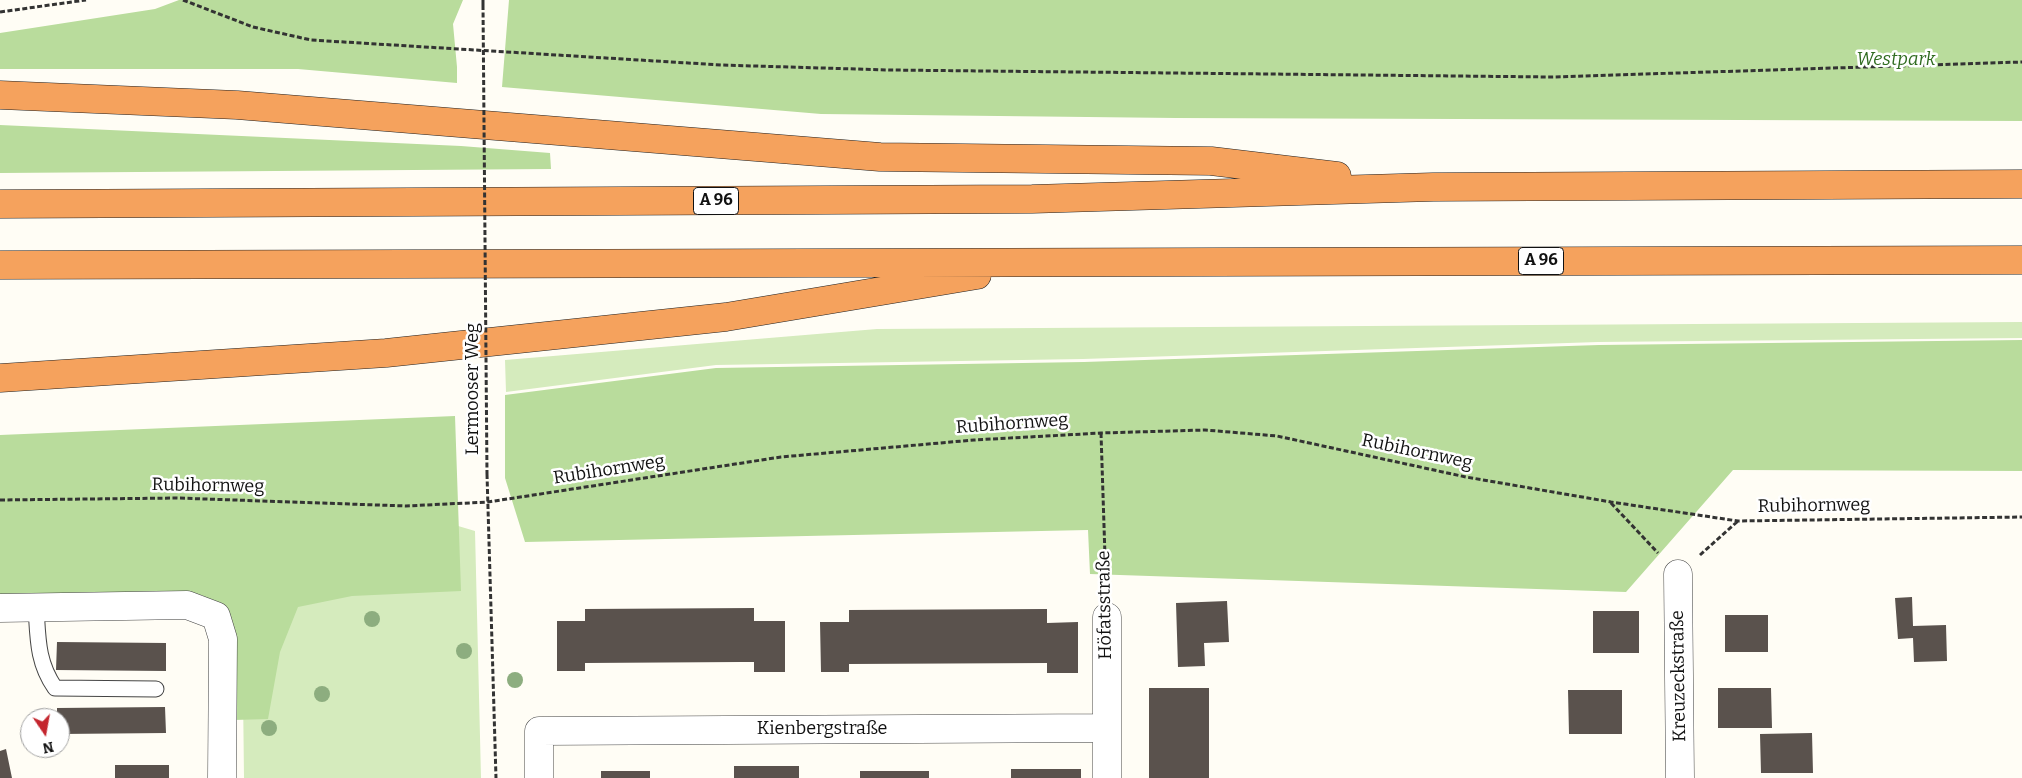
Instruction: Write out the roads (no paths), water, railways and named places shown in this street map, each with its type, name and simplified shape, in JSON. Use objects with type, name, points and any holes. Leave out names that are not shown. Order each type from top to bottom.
[{"type":"highway","points":[[0,96],[237,105],[880,157],[1211,162],[1433,187]]},
{"type":"highway","name":"A 96","points":[[0,204],[1032,199],[1433,187],[2022,184]]},
{"type":"highway","name":"A 96","points":[[0,265],[2022,260]]},
{"type":"highway","points":[[0,378],[386,353],[726,317],[1059,262]]},
{"type":"street","name":"Kreuzeckstraße","points":[[1678,574],[1680,778]]},
{"type":"street","points":[[0,608],[187,606],[216,616],[223,639],[222,778]]},
{"type":"street","name":"Höfatsstraße","points":[[1106,618],[1107,778]]},
{"type":"street","name":"Kienbergstraße","points":[[539,778],[539,731],[1106,728]]},
{"type":"lane","points":[[36,607],[39,651],[45,673],[55,688],[156,689]]},
{"type":"park label","name":"Westpark","points":[[1896,60]]}]
